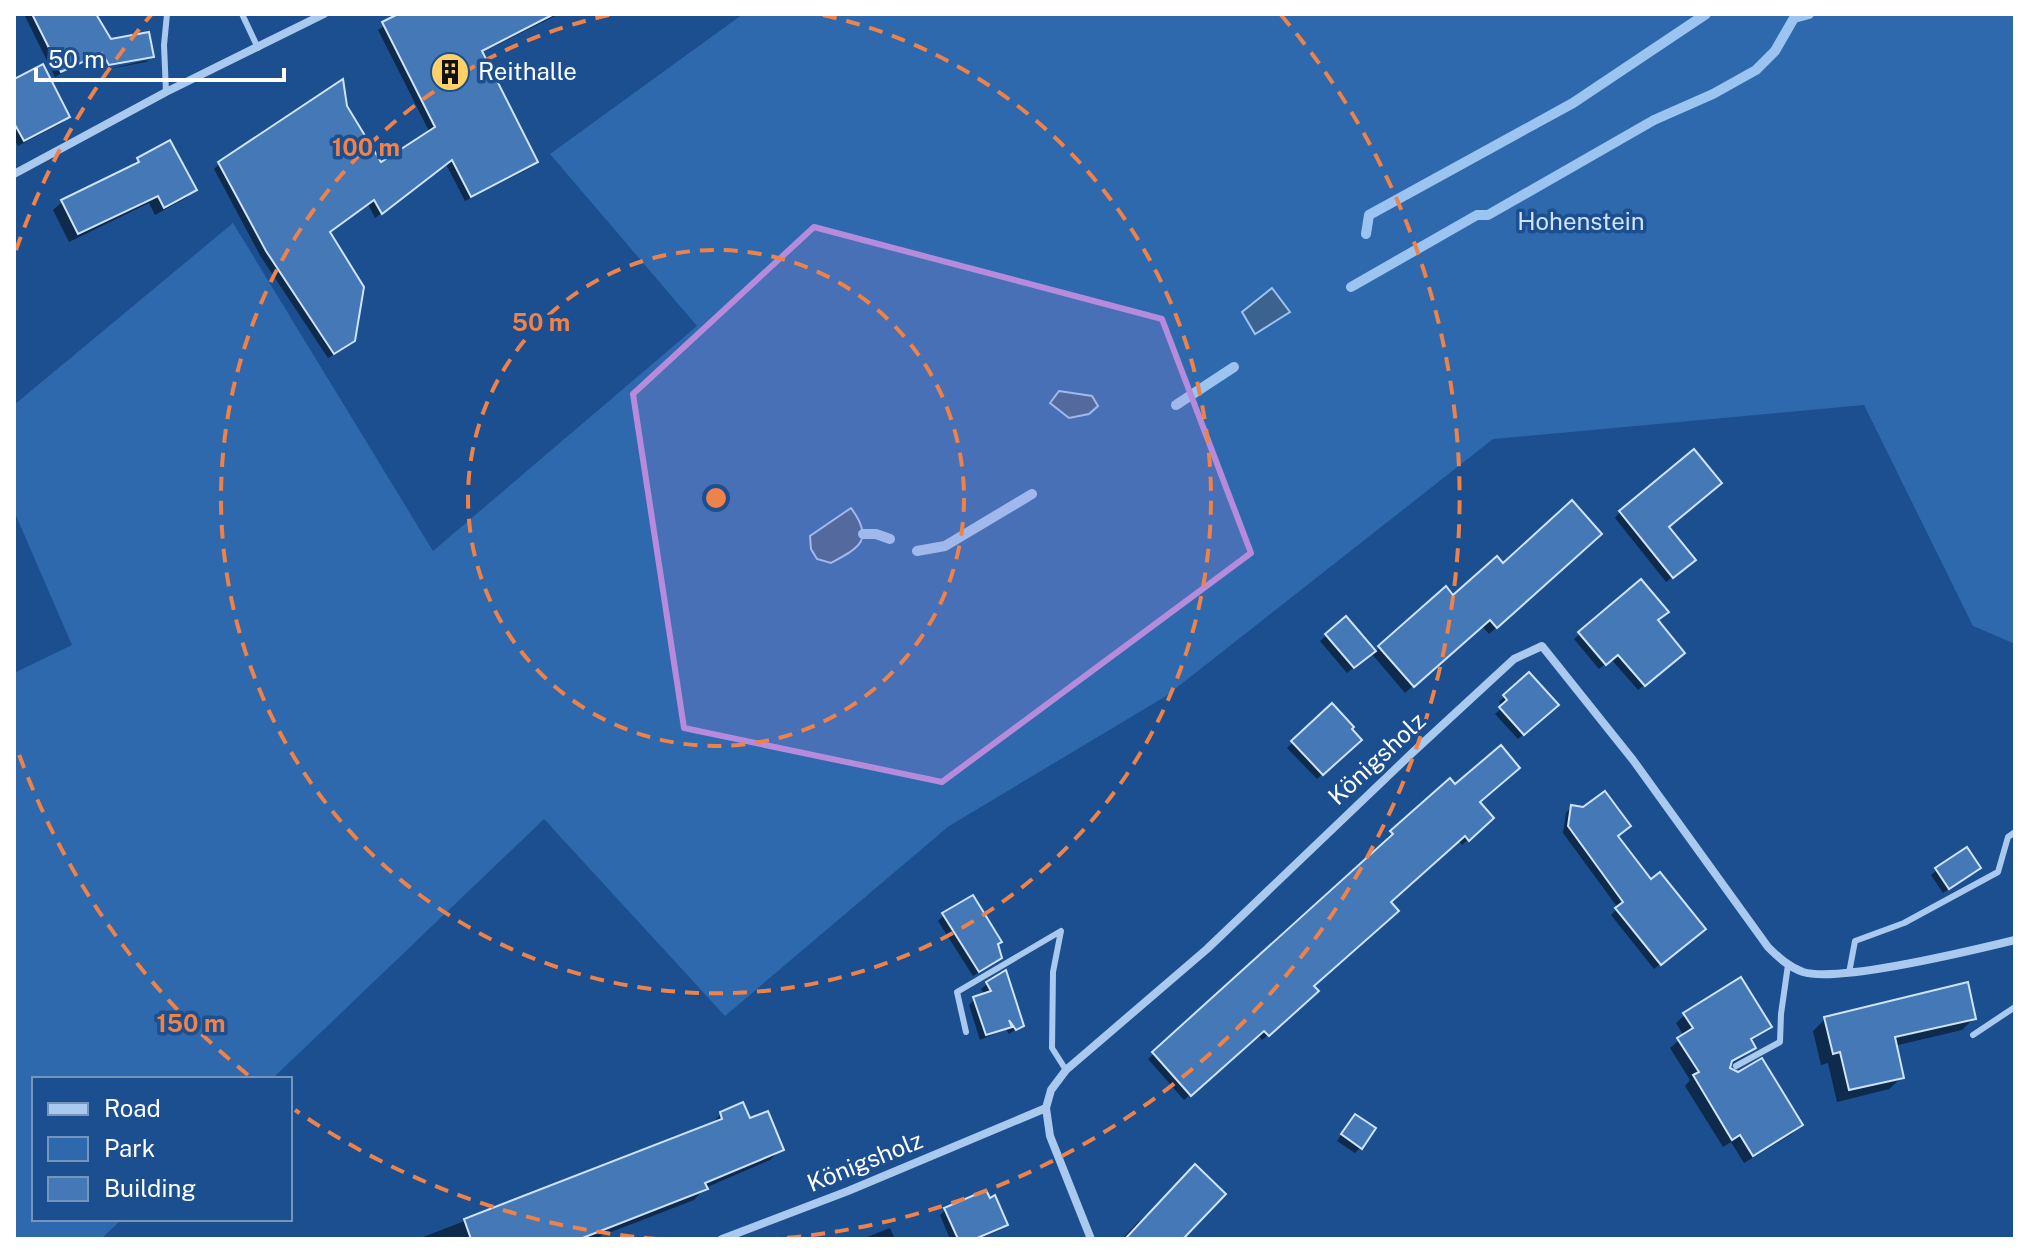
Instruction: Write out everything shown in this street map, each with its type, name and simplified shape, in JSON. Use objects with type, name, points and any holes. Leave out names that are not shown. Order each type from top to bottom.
[{"type":"street","points":[[14,174],[166,92],[324,14]]},
{"type":"street","name":"Königsholz","points":[[722,1239],[848,1191],[1046,1108],[1051,1090],[1066,1070],[1207,949],[1514,659],[1542,646],[1633,760],[1768,947],[1788,965]]},
{"type":"street","points":[[1788,965],[1817,975],[1849,973],[2015,940]]},
{"type":"street","points":[[1046,1108],[1050,1136],[1091,1239]]},
{"type":"lane","points":[[166,92],[164,45],[167,14]]},
{"type":"lane","points":[[242,14],[258,48]]},
{"type":"lane","points":[[1849,973],[1855,941],[1904,923],[1998,872],[2008,837],[2015,832]]},
{"type":"lane","points":[[966,1032],[957,992],[1061,931],[1053,972],[1052,1048],[1066,1070]]},
{"type":"lane","points":[[1736,1066],[1780,1042],[1788,965]]},
{"type":"lane","points":[[1973,1035],[2015,1007]]},
{"type":"highlighted area","points":[[814,227],[1162,319],[1251,553],[942,782],[684,728],[633,394]]},
{"type":"green space","name":"Hohenstein","points":[[743,14],[2015,14],[2015,644],[1973,626],[1864,405],[1493,439],[1166,696],[949,826],[725,1016],[544,819],[274,1077],[32,1077],[32,1221],[120,1221],[101,1239],[14,1239],[14,673],[72,645],[14,511],[14,405],[233,223],[433,551],[697,326],[550,154]]},
{"type":"shaded area","points":[[1272,288],[1290,312],[1255,334],[1242,312]]},
{"type":"shaded area","points":[[1059,391],[1092,396],[1098,406],[1089,414],[1069,418],[1050,403]]},
{"type":"shaded area","points":[[851,508],[862,528],[860,542],[849,553],[831,563],[817,559],[811,549],[810,536]]},
{"type":"building","points":[[32,14],[96,14],[111,39],[149,32],[154,57],[109,65],[102,53],[61,72]]},
{"type":"building","points":[[398,14],[554,14],[482,51],[538,162],[471,197],[452,160],[382,214],[374,200],[330,232],[364,287],[355,341],[334,354],[266,251],[218,162],[343,79],[347,106],[381,162],[435,127],[382,22]]},
{"type":"building","points":[[43,64],[70,117],[24,141],[14,123],[14,79]]},
{"type":"building","points":[[170,140],[197,190],[164,208],[158,196],[78,234],[61,200],[139,162],[137,158]]},
{"type":"building","points":[[1694,449],[1722,483],[1669,527],[1696,560],[1673,578],[1619,511]]},
{"type":"building","points":[[1572,500],[1602,534],[1497,628],[1490,620],[1414,687],[1378,646],[1446,586],[1453,595],[1497,556],[1503,563]]},
{"type":"building","points":[[1641,579],[1669,612],[1658,620],[1685,653],[1645,686],[1618,655],[1606,665],[1578,632]]},
{"type":"building","points":[[1346,616],[1376,651],[1354,668],[1325,634]]},
{"type":"building","points":[[1529,672],[1559,705],[1524,735],[1499,707],[1507,700],[1503,695]]},
{"type":"building","points":[[1332,703],[1362,740],[1323,775],[1291,741]]},
{"type":"building","points":[[1501,745],[1520,768],[1480,802],[1494,818],[1469,841],[1465,836],[1391,902],[1399,911],[1314,986],[1319,991],[1269,1036],[1264,1031],[1191,1096],[1152,1052],[1393,834],[1390,831],[1450,778],[1455,784]]},
{"type":"building","points":[[1605,791],[1631,826],[1618,836],[1651,879],[1660,872],[1706,929],[1661,965],[1615,908],[1623,902],[1568,826],[1571,805],[1583,807]]},
{"type":"building","points":[[1967,847],[1981,868],[1949,889],[1935,868]]},
{"type":"building","points":[[973,895],[1002,942],[998,944],[1002,958],[979,972],[942,913]]},
{"type":"building","points":[[1006,970],[1024,1026],[1016,1030],[1009,1020],[1012,1027],[986,1035],[973,997],[991,991],[986,982]]},
{"type":"building","points":[[1741,977],[1772,1027],[1751,1039],[1756,1048],[1732,1061],[1730,1068],[1738,1072],[1762,1058],[1803,1125],[1753,1156],[1740,1135],[1732,1140],[1693,1075],[1699,1072],[1677,1038],[1693,1028],[1683,1013]]},
{"type":"building","points":[[1968,982],[1976,1019],[1895,1037],[1904,1078],[1849,1090],[1840,1052],[1833,1054],[1824,1017]]},
{"type":"building","points":[[743,1102],[750,1118],[768,1111],[784,1150],[705,1183],[708,1189],[580,1239],[471,1239],[464,1219],[722,1119],[720,1112]]},
{"type":"building","points":[[1355,1114],[1376,1128],[1362,1149],[1341,1134]]},
{"type":"building","points":[[1195,1164],[1226,1194],[1183,1239],[1125,1239]]},
{"type":"building","points":[[986,1190],[990,1198],[995,1195],[1008,1225],[975,1239],[958,1239],[944,1208]]},
{"type":"waterway","points":[[1366,234],[1369,215],[1573,103],[1706,14]]},
{"type":"waterway","points":[[1351,287],[1477,215],[1488,215],[1654,120],[1713,94],[1756,70],[1775,51],[1794,18],[1809,14]]},
{"type":"waterway","points":[[1176,405],[1234,367]]},
{"type":"waterway","points":[[917,551],[945,546],[1032,494]]},
{"type":"waterway","points":[[863,534],[890,539]]},
{"type":"place","name":"Reithalle","points":[[450,72]]}]
